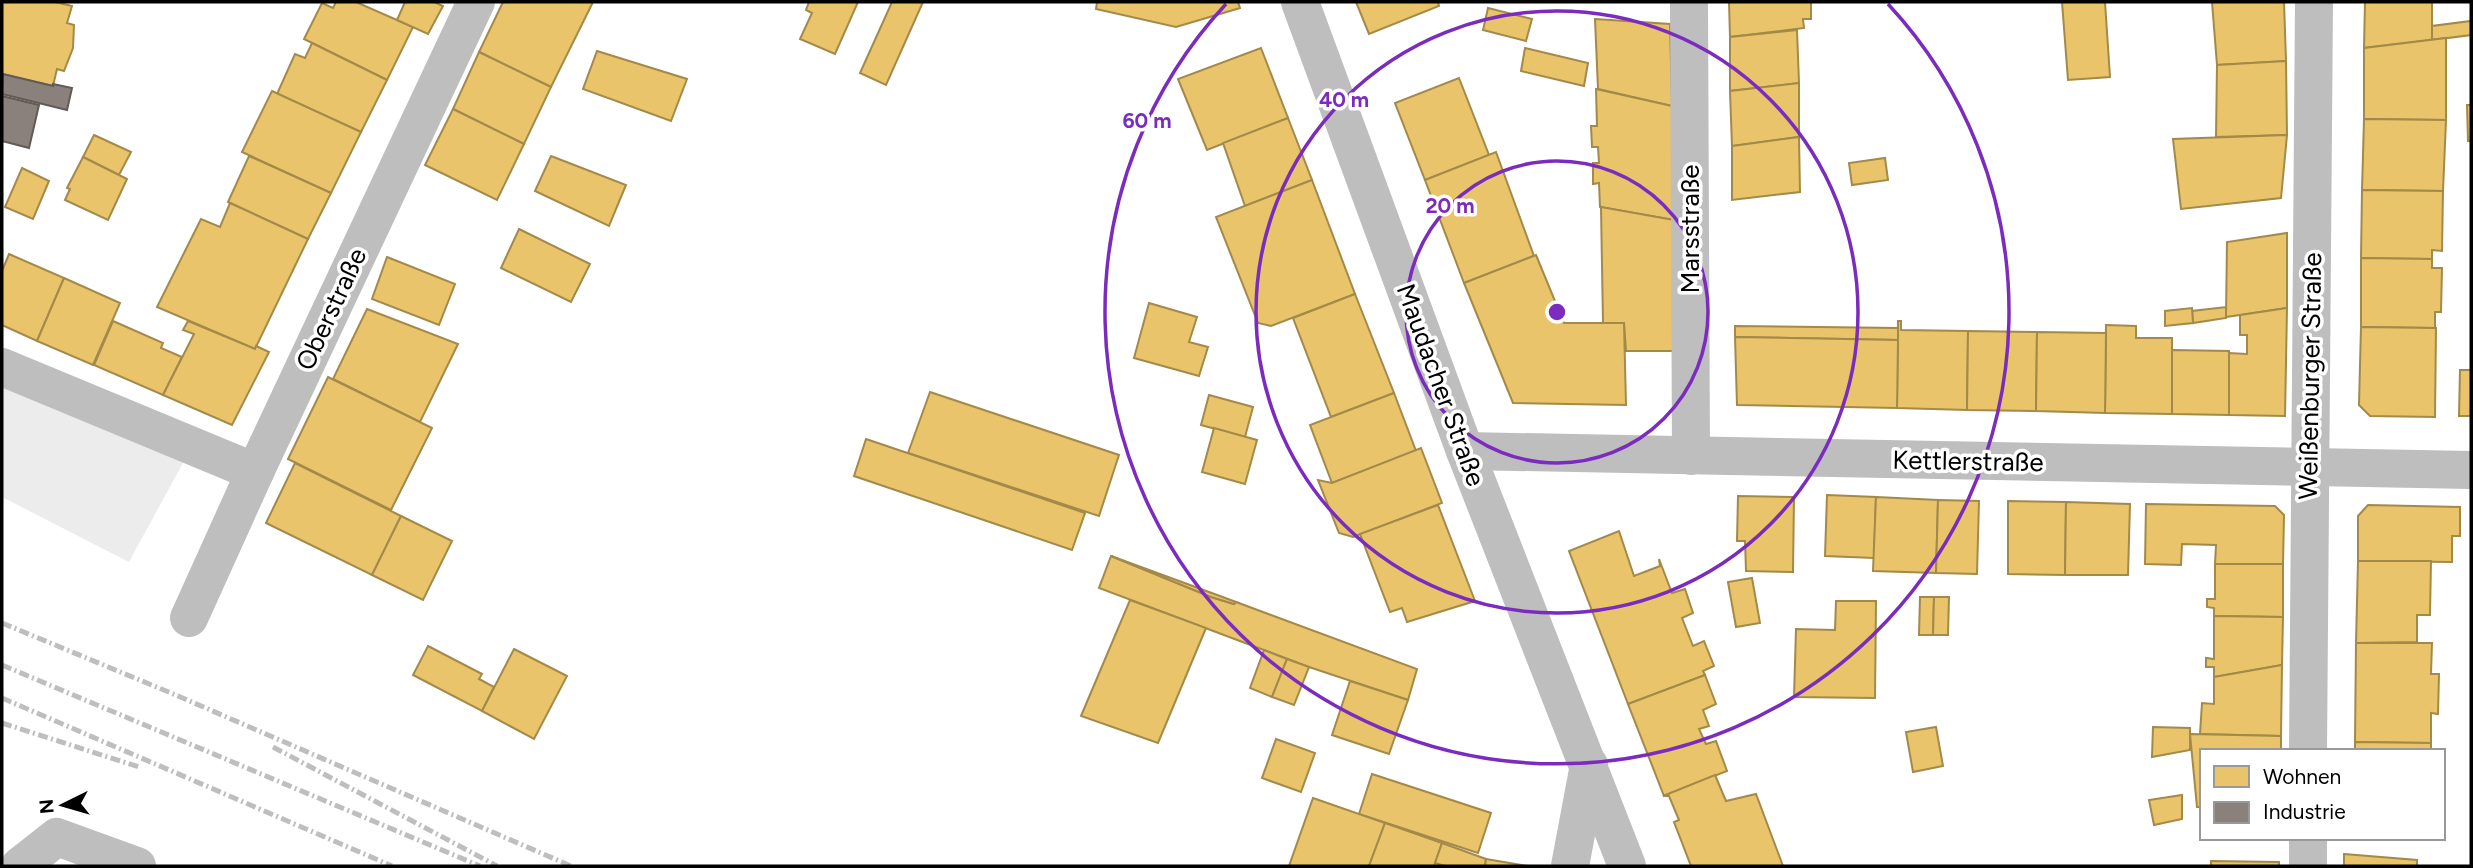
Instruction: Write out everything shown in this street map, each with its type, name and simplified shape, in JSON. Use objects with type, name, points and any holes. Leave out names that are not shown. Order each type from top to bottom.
[{"type":"street","name":"Oberstraße","points":[[189,618],[476,2]]},
{"type":"street","name":"Maudacher Straße","points":[[1300,2],[1465,451],[1627,866]]},
{"type":"street","name":"Marsstraße","points":[[1689,2],[1692,456]]},
{"type":"street","name":"Weißenburger Straße","points":[[2308,749],[2314,2]]},
{"type":"street","points":[[2,367],[255,472]]},
{"type":"street","name":"Kettlerstraße","points":[[1465,451],[2471,470]]},
{"type":"street","points":[[1570,866],[1589,765]]},
{"type":"street","points":[[20,866],[57,837],[137,866]]},
{"type":"street","points":[[2308,840],[2308,866]]},
{"type":"shaded area","points":[[2,383],[184,461],[129,562],[2,497]]},
{"type":"building: Wohnen","points":[[2,2],[55,2],[72,6],[67,23],[74,25],[73,48],[64,71],[57,69],[53,86],[2,74]]},
{"type":"building: Wohnen","points":[[336,2],[356,2],[413,27],[387,80],[304,39],[322,3],[333,8]]},
{"type":"building: Wohnen","points":[[405,2],[434,2],[443,6],[428,34],[397,20]]},
{"type":"building: Wohnen","points":[[503,2],[593,2],[551,87],[479,52]]},
{"type":"building: Wohnen","points":[[809,2],[858,2],[835,54],[800,39],[812,13],[806,10]]},
{"type":"building: Wohnen","points":[[892,2],[923,2],[886,85],[860,73]]},
{"type":"building: Wohnen","points":[[1097,2],[1238,2],[1240,8],[1176,27],[1096,9]]},
{"type":"building: Wohnen","points":[[1356,2],[1438,2],[1439,6],[1369,34]]},
{"type":"building: Wohnen","points":[[1729,2],[1811,2],[1811,19],[1803,19],[1804,28],[1730,37]]},
{"type":"building: Wohnen","points":[[2062,2],[2105,2],[2110,77],[2068,80]]},
{"type":"building: Wohnen","points":[[2212,2],[2284,2],[2286,61],[2217,65]]},
{"type":"building: Wohnen","points":[[2365,2],[2432,2],[2432,40],[2364,48]]},
{"type":"building: Wohnen","points":[[1488,8],[1532,19],[1526,41],[1483,30]]},
{"type":"building: Wohnen","points":[[1595,19],[1670,24],[1672,106],[1598,89]]},
{"type":"building: Wohnen","points":[[2471,21],[2471,35],[2432,40],[2432,26]]},
{"type":"building: Wohnen","points":[[1797,30],[1799,83],[1730,91],[1730,37]]},
{"type":"building: Wohnen","points":[[2446,38],[2446,120],[2364,119],[2364,48]]},
{"type":"building: Wohnen","points":[[312,43],[387,80],[361,132],[277,94],[295,54],[305,58]]},
{"type":"building: Wohnen","points":[[1261,48],[1288,118],[1207,150],[1178,79]]},
{"type":"building: Wohnen","points":[[1525,48],[1588,63],[1584,86],[1521,71]]},
{"type":"building: Wohnen","points":[[597,51],[687,79],[671,121],[583,89]]},
{"type":"building: Wohnen","points":[[479,52],[551,87],[524,144],[453,109]]},
{"type":"building: Wohnen","points":[[2286,61],[2287,135],[2216,137],[2217,65]]},
{"type":"building: Wohnen","points":[[1459,78],[1489,155],[1425,180],[1395,103]]},
{"type":"building: Wohnen","points":[[1799,83],[1799,137],[1732,146],[1730,91]]},
{"type":"building: Wohnen","points":[[1596,89],[1672,106],[1674,220],[1600,207],[1599,183],[1593,184],[1593,163],[1599,163],[1598,147],[1592,147],[1591,126],[1597,126]]},
{"type":"building: Wohnen","points":[[272,91],[361,132],[331,193],[242,152]]},
{"type":"building: Wohnen","points":[[2467,105],[2471,105],[2471,141],[2468,141]]},
{"type":"building: Wohnen","points":[[453,109],[524,144],[497,200],[425,165]]},
{"type":"building: Wohnen","points":[[1288,118],[1312,180],[1245,206],[1223,143]]},
{"type":"building: Wohnen","points":[[2364,119],[2446,120],[2443,191],[2362,190]]},
{"type":"building: Wohnen","points":[[94,135],[131,152],[119,175],[83,157]]},
{"type":"building: Wohnen","points":[[2287,135],[2281,198],[2181,209],[2173,139]]},
{"type":"building: Wohnen","points":[[1799,137],[1800,192],[1732,200],[1732,146]]},
{"type":"building: Wohnen","points":[[1496,152],[1534,256],[1464,283],[1425,180]]},
{"type":"building: Wohnen","points":[[249,156],[331,193],[308,239],[228,202]]},
{"type":"building: Wohnen","points":[[551,156],[626,185],[609,226],[535,191]]},
{"type":"building: Wohnen","points":[[83,157],[127,179],[108,220],[65,200],[70,189],[67,188]]},
{"type":"building: Wohnen","points":[[1885,158],[1888,180],[1852,185],[1849,163]]},
{"type":"building: Wohnen","points":[[22,168],[49,181],[33,219],[5,207]]},
{"type":"building: Wohnen","points":[[1312,180],[1355,294],[1271,326],[1258,323],[1216,217]]},
{"type":"building: Wohnen","points":[[2362,190],[2443,191],[2442,251],[2432,250],[2432,259],[2361,258]]},
{"type":"building: Wohnen","points":[[230,203],[308,239],[255,349],[157,307],[201,219],[220,227]]},
{"type":"building: Wohnen","points":[[1601,207],[1674,220],[1674,351],[1626,351],[1624,323],[1603,323]]},
{"type":"building: Wohnen","points":[[519,229],[590,264],[571,302],[501,268]]},
{"type":"building: Wohnen","points":[[2287,233],[2287,308],[2226,317],[2227,242]]},
{"type":"building: Wohnen","points":[[9,254],[64,278],[37,341],[2,325],[2,271]]},
{"type":"building: Wohnen","points":[[1536,255],[1564,323],[1624,323],[1626,405],[1513,403],[1464,283]]},
{"type":"building: Wohnen","points":[[387,257],[455,284],[439,325],[372,299]]},
{"type":"building: Wohnen","points":[[2361,258],[2432,259],[2432,268],[2442,268],[2441,312],[2435,312],[2435,328],[2361,327]]},
{"type":"building: Wohnen","points":[[64,278],[120,303],[93,365],[37,341]]},
{"type":"building: Wohnen","points":[[1355,294],[1394,393],[1331,417],[1293,318]]},
{"type":"building: Wohnen","points":[[1149,303],[1197,317],[1189,342],[1208,347],[1199,376],[1134,358]]},
{"type":"building: Wohnen","points":[[2226,307],[2226,318],[2193,323],[2192,311]]},
{"type":"building: Wohnen","points":[[2192,308],[2193,323],[2165,326],[2165,311]]},
{"type":"building: Wohnen","points":[[2287,308],[2285,416],[2229,415],[2229,353],[2247,354],[2247,335],[2240,335],[2240,315]]},
{"type":"building: Wohnen","points":[[367,309],[458,344],[420,422],[333,379]]},
{"type":"building: Wohnen","points":[[113,321],[163,343],[161,348],[182,357],[163,395],[94,365]]},
{"type":"building: Wohnen","points":[[188,321],[255,349],[256,346],[269,352],[232,425],[163,395],[194,334],[183,330]]},
{"type":"building: Wohnen","points":[[1898,321],[1901,321],[1901,330],[1968,331],[1967,410],[1897,408]]},
{"type":"building: Wohnen","points":[[2106,325],[2136,326],[2136,338],[2172,338],[2172,414],[2105,413]]},
{"type":"building: Wohnen","points":[[1735,326],[1898,328],[1898,340],[1735,337]]},
{"type":"building: Wohnen","points":[[2361,327],[2436,328],[2435,417],[2370,416],[2359,405]]},
{"type":"building: Wohnen","points":[[1968,331],[2037,332],[2036,411],[1967,410]]},
{"type":"building: Wohnen","points":[[2037,332],[2106,333],[2105,413],[2036,411]]},
{"type":"building: Wohnen","points":[[1735,337],[1898,340],[1897,408],[1737,405]]},
{"type":"building: Wohnen","points":[[2172,350],[2229,351],[2229,415],[2172,414]]},
{"type":"building: Wohnen","points":[[2460,370],[2471,370],[2471,416],[2459,416]]},
{"type":"building: Wohnen","points":[[328,377],[432,428],[391,510],[288,459]]},
{"type":"building: Wohnen","points":[[930,392],[1119,455],[1099,516],[908,453]]},
{"type":"building: Wohnen","points":[[1394,393],[1416,451],[1332,483],[1310,425]]},
{"type":"building: Wohnen","points":[[1209,395],[1253,407],[1245,437],[1201,425]]},
{"type":"building: Wohnen","points":[[1214,428],[1257,440],[1245,484],[1202,472]]},
{"type":"building: Wohnen","points":[[866,439],[1085,513],[1072,550],[854,476]]},
{"type":"building: Wohnen","points":[[1421,448],[1442,503],[1353,537],[1339,533],[1318,480],[1332,483]]},
{"type":"building: Wohnen","points":[[295,463],[401,516],[372,575],[266,523]]},
{"type":"building: Wohnen","points":[[1827,495],[1876,497],[1874,558],[1825,556]]},
{"type":"building: Wohnen","points":[[1738,496],[1794,497],[1793,572],[1746,571],[1745,541],[1737,541]]},
{"type":"building: Wohnen","points":[[1876,497],[1938,500],[1936,573],[1873,571]]},
{"type":"building: Wohnen","points":[[1938,500],[1979,501],[1977,574],[1936,573]]},
{"type":"building: Wohnen","points":[[2008,501],[2066,502],[2065,575],[2008,574]]},
{"type":"building: Wohnen","points":[[2066,502],[2130,504],[2128,575],[2065,575]]},
{"type":"building: Wohnen","points":[[2146,504],[2275,506],[2284,515],[2283,564],[2215,564],[2216,545],[2182,544],[2181,565],[2145,564]]},
{"type":"building: Wohnen","points":[[1438,505],[1475,601],[1407,622],[1402,608],[1390,612],[1360,534]]},
{"type":"building: Wohnen","points":[[2368,505],[2460,507],[2460,536],[2452,536],[2452,562],[2358,561],[2358,516]]},
{"type":"building: Wohnen","points":[[401,516],[452,541],[423,600],[372,575]]},
{"type":"building: Wohnen","points":[[1619,531],[1634,576],[1660,566],[1659,559],[1672,593],[1685,589],[1693,613],[1682,618],[1693,646],[1704,641],[1714,666],[1703,671],[1705,675],[1628,704],[1569,551]]},
{"type":"building: Wohnen","points":[[1111,556],[1211,597],[1234,604],[1236,602],[1417,669],[1408,700],[1309,667],[1099,588]]},
{"type":"building: Wohnen","points":[[1111,556],[1236,602],[1234,604],[1211,597]]},
{"type":"building: Wohnen","points":[[2358,561],[2431,561],[2430,615],[2417,615],[2417,642],[2356,643]]},
{"type":"building: Wohnen","points":[[2215,564],[2283,564],[2283,617],[2214,616],[2214,608],[2207,607],[2207,599],[2215,599]]},
{"type":"building: Wohnen","points":[[1752,578],[1760,623],[1736,627],[1728,582]]},
{"type":"building: Wohnen","points":[[1920,597],[1934,597],[1933,635],[1919,635]]},
{"type":"building: Wohnen","points":[[1934,597],[1949,597],[1948,635],[1933,635]]},
{"type":"building: Wohnen","points":[[1130,600],[1206,628],[1158,743],[1081,716]]},
{"type":"building: Wohnen","points":[[1836,601],[1876,601],[1875,698],[1794,697],[1796,629],[1835,630]]},
{"type":"building: Wohnen","points":[[2214,616],[2283,617],[2282,665],[2214,677],[2214,667],[2206,667],[2206,658],[2214,659]]},
{"type":"building: Wohnen","points":[[2356,643],[2432,643],[2431,674],[2439,674],[2438,714],[2431,713],[2431,743],[2355,742]]},
{"type":"building: Wohnen","points":[[428,646],[482,674],[479,679],[494,687],[482,711],[413,675]]},
{"type":"building: Wohnen","points":[[514,649],[567,676],[534,739],[482,711]]},
{"type":"building: Wohnen","points":[[1264,650],[1287,659],[1272,697],[1250,688]]},
{"type":"building: Wohnen","points":[[1287,659],[1309,667],[1294,705],[1272,697]]},
{"type":"building: Wohnen","points":[[2282,665],[2281,736],[2200,734],[2202,703],[2214,704],[2214,677]]},
{"type":"building: Wohnen","points":[[1705,675],[1716,704],[1703,710],[1709,726],[1699,729],[1706,744],[1716,741],[1727,771],[1664,796],[1628,704]]},
{"type":"building: Wohnen","points":[[1350,681],[1408,700],[1389,754],[1332,735]]},
{"type":"building: Wohnen","points":[[1936,727],[1943,766],[1913,772],[1906,732]]},
{"type":"building: Wohnen","points":[[2153,727],[2190,728],[2190,750],[2152,757]]},
{"type":"building: Wohnen","points":[[2190,734],[2281,736],[2281,749],[2200,749],[2200,807],[2197,807]]},
{"type":"building: Wohnen","points":[[1276,739],[1315,753],[1301,792],[1262,778]]},
{"type":"building: Wohnen","points":[[2355,742],[2431,743],[2431,749],[2355,749]]},
{"type":"building: Wohnen","points":[[1372,774],[1491,813],[1478,853],[1359,814]]},
{"type":"building: Wohnen","points":[[1715,775],[1726,801],[1756,794],[1783,866],[1691,866],[1674,822],[1679,820],[1669,796],[1663,796]]},
{"type":"building: Wohnen","points":[[2182,795],[2182,819],[2154,825],[2149,800]]},
{"type":"building: Wohnen","points":[[1313,798],[1385,823],[1369,866],[1289,866]]},
{"type":"building: Wohnen","points":[[1385,823],[1442,843],[1434,866],[1369,866]]},
{"type":"building: Wohnen","points":[[1442,843],[1486,859],[1485,866],[1445,866],[1435,863]]},
{"type":"building: Wohnen","points":[[2344,854],[2417,860],[2417,866],[2344,866]]},
{"type":"building: Wohnen","points":[[1486,859],[1528,866],[1485,866]]},
{"type":"building: Wohnen","points":[[2211,861],[2279,862],[2279,866],[2211,866]]},
{"type":"building: Industrie","points":[[3,74],[72,88],[67,110],[2,94]]},
{"type":"building: Industrie","points":[[2,96],[39,105],[29,148],[2,141]]},
{"type":"railway","points":[[2,623],[571,866]]},
{"type":"railway","points":[[2,665],[480,866]]},
{"type":"railway","points":[[2,698],[392,866]]},
{"type":"railway","points":[[2,723],[139,767]]},
{"type":"railway","points":[[273,747],[497,866]]}]
